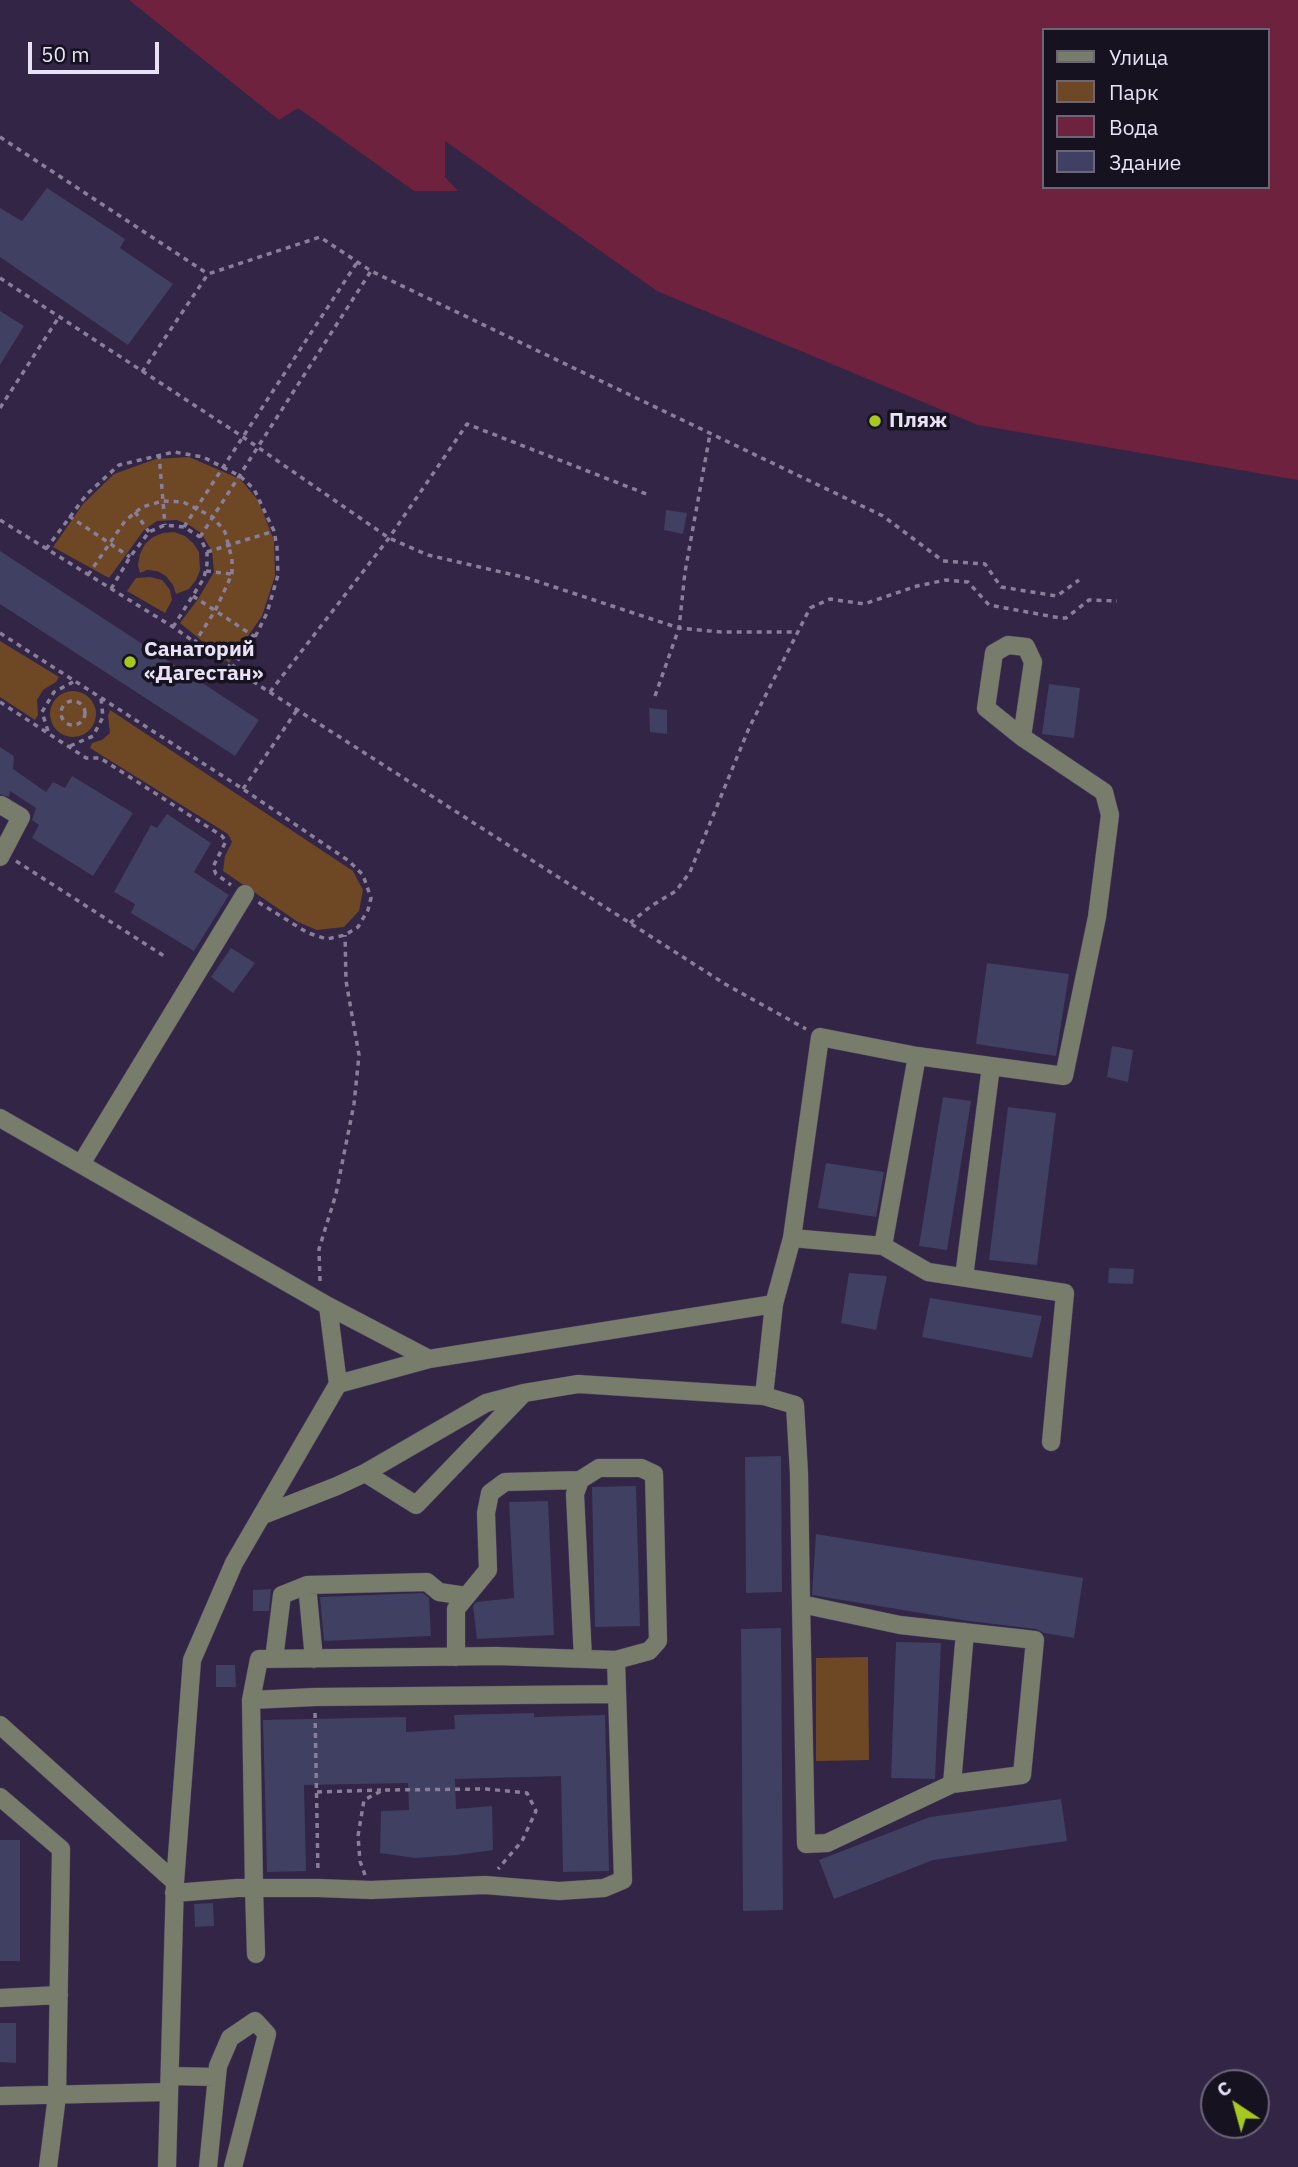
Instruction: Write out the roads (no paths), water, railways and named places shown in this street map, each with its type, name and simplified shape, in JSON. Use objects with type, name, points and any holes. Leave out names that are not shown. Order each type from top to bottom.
[{"type":"street","points":[[764,1396],[774,1304],[792,1238],[820,1037],[917,1056],[1064,1076],[1097,917],[1110,815],[1104,792],[1022,737],[986,708],[994,653],[1007,645],[1026,647],[1033,662],[1022,737]]},
{"type":"street","points":[[0,806],[1,804],[20,817],[1,855]]},
{"type":"street","points":[[81,1164],[245,894]]},
{"type":"street","points":[[883,1247],[917,1056]]},
{"type":"street","points":[[964,1277],[991,1066]]},
{"type":"street","points":[[0,1118],[328,1306],[429,1359]]},
{"type":"street","points":[[792,1238],[883,1247],[928,1272],[1065,1293],[1051,1442]]},
{"type":"street","points":[[338,1384],[429,1359],[774,1304]]},
{"type":"street","points":[[167,2167],[174,1888],[192,1660],[234,1563],[338,1384],[328,1306]]},
{"type":"street","points":[[263,1515],[365,1473],[486,1403],[524,1393],[578,1384],[764,1396],[796,1405],[806,1844],[827,1843],[952,1784],[1022,1775],[1035,1640],[900,1625],[801,1604]]},
{"type":"street","points":[[365,1473],[416,1505],[524,1393]]},
{"type":"street","points":[[256,1954],[251,1700],[259,1658],[456,1657],[616,1660],[649,1651],[657,1641],[654,1474],[641,1468],[599,1468],[580,1480],[505,1482],[490,1493],[486,1513],[488,1570],[456,1609],[456,1657]]},
{"type":"street","points":[[580,1480],[575,1493],[583,1659]]},
{"type":"street","points":[[274,1658],[282,1595],[307,1585],[427,1582],[439,1592],[466,1596]]},
{"type":"street","points":[[307,1585],[314,1658]]},
{"type":"street","points":[[952,1784],[965,1632]]},
{"type":"street","points":[[0,1725],[174,1888],[371,1890],[485,1885],[559,1891],[604,1888],[623,1880],[616,1660]]},
{"type":"street","points":[[251,1700],[617,1694]]},
{"type":"street","points":[[0,1797],[61,1849],[57,2096],[48,2167]]},
{"type":"street","points":[[0,1998],[59,1995]]},
{"type":"street","points":[[208,2167],[218,2066],[230,2038],[255,2021],[267,2034],[233,2167]]},
{"type":"street","points":[[0,2096],[57,2096],[217,2077]]},
{"type":"water","points":[[129,0],[1298,0],[1298,480],[978,425],[657,291],[445,141],[445,177],[458,191],[414,191],[298,108],[279,120]]},
{"type":"place","name":"Пляж","points":[[875,421]]},
{"type":"place","name":"Санаторий «Дагестан»","points":[[130,662]]}]
